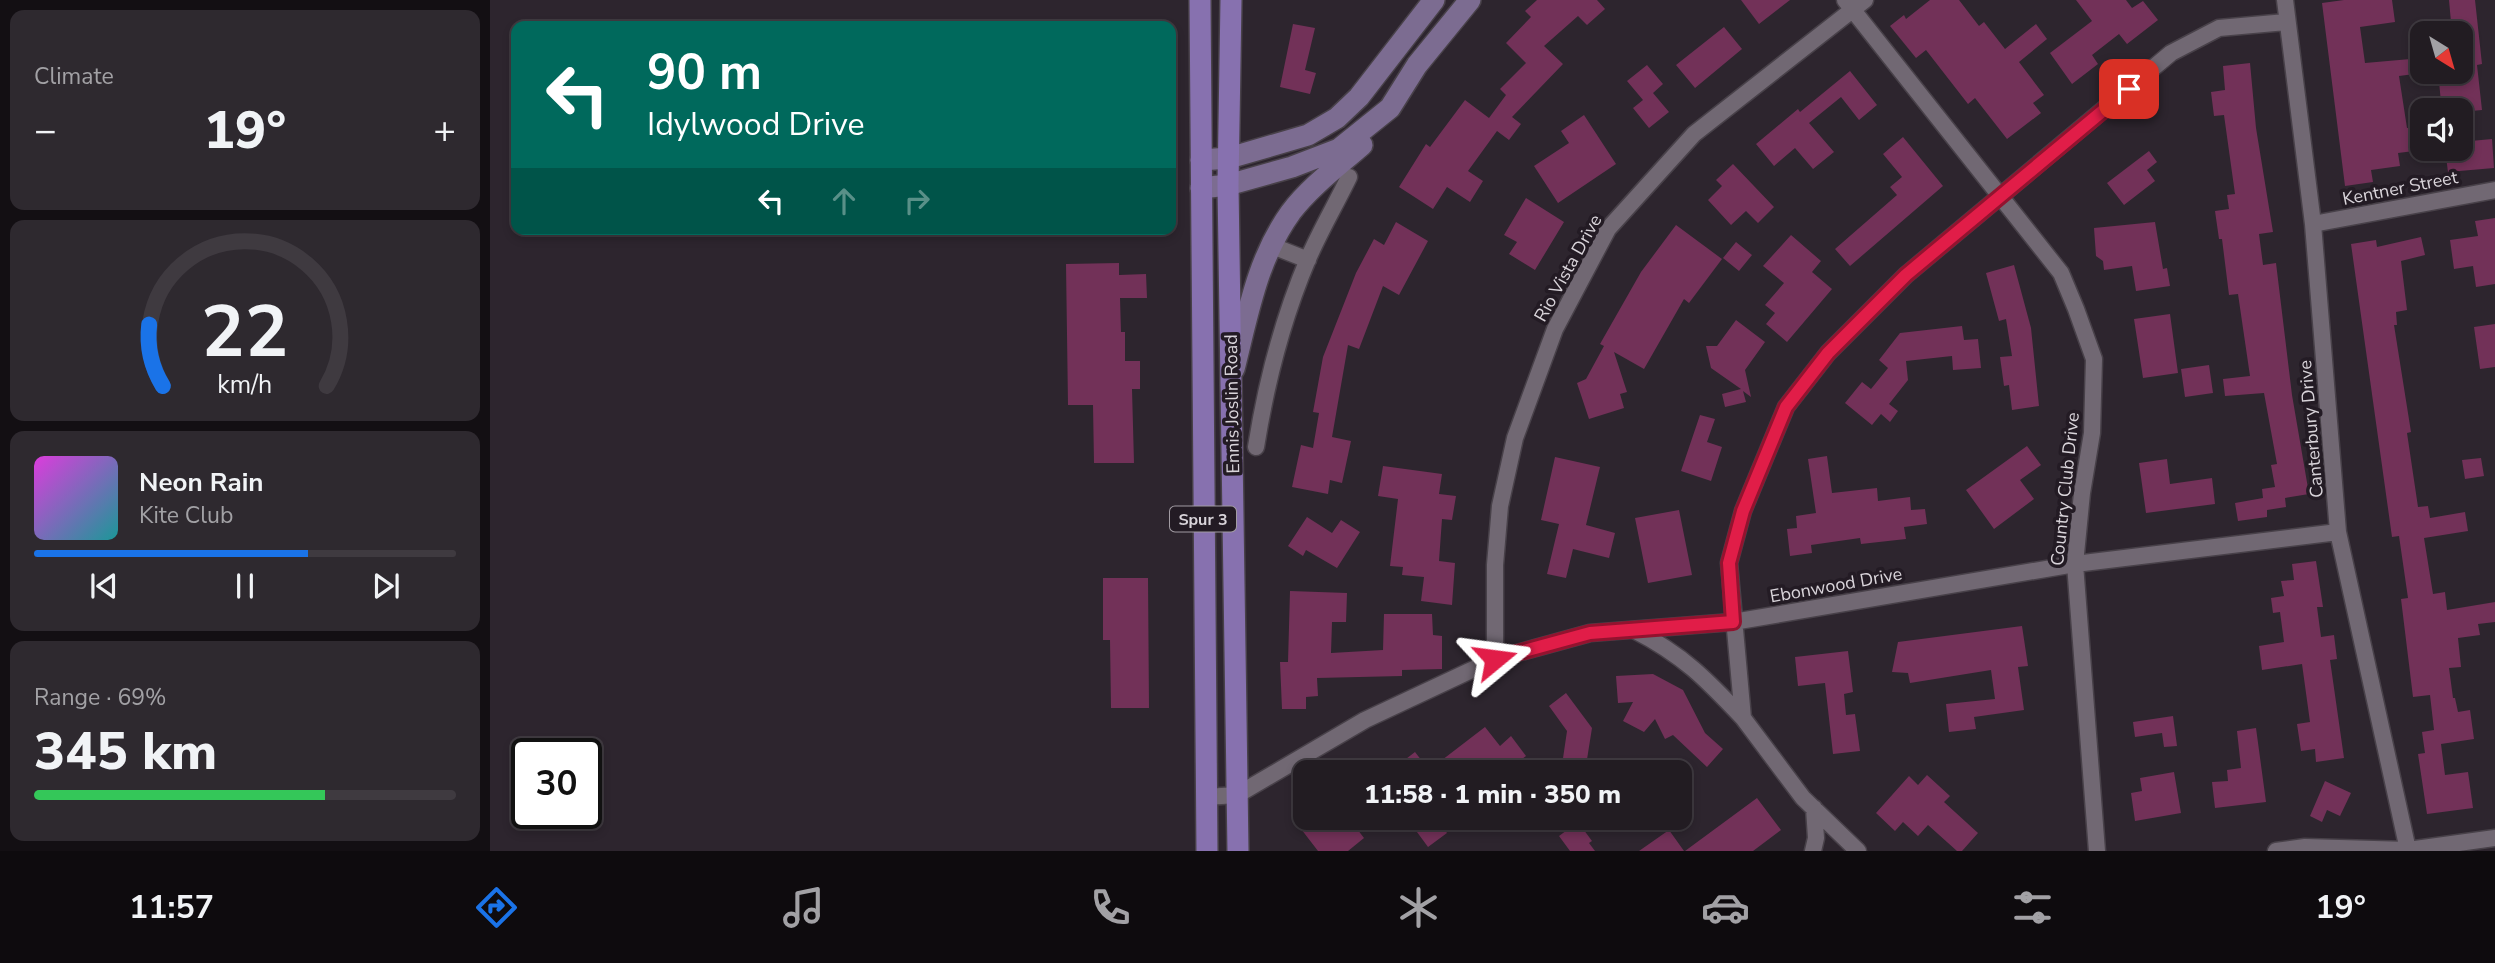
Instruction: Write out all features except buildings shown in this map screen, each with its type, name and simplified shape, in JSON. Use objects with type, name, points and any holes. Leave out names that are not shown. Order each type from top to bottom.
[{"type":"main road","name":"Ennis Joslin Road","points":[[1200,0],[1207,851]]},
{"type":"main road","name":"Ennis Joslin Road","points":[[1231,0],[1228,185],[1238,851]]},
{"type":"main road","points":[[1201,160],[1229,158],[1308,135],[1338,118],[1359,97],[1434,0]]},
{"type":"main road","points":[[1232,378],[1258,276],[1270,245],[1293,210],[1370,139],[1417,65],[1469,0]]},
{"type":"main road","points":[[1201,188],[1228,185],[1292,167],[1339,149],[1390,108]]},
{"type":"street","name":"Canterbury Drive","points":[[2285,0],[2313,224],[2338,532],[2408,850]]},
{"type":"street","name":"Country Club Drive","points":[[1855,3],[2061,273],[2094,359],[2092,433],[2081,493],[2075,564],[2097,851]]},
{"type":"street","name":"Rio Vista Drive","points":[[1495,659],[1495,565],[1500,506],[1515,438],[1555,329],[1608,229],[1694,134],[1855,3]]},
{"type":"street","points":[[1743,718],[1729,563],[1743,511],[1786,407],[1828,353],[1906,275],[2171,53],[2219,28],[2286,22]]},
{"type":"street","points":[[1256,447],[1262,408],[1282,336],[1308,260],[1349,177]]},
{"type":"street","name":"Kentner Street","points":[[2313,224],[2495,190]]},
{"type":"street","points":[[1270,245],[1308,260]]},
{"type":"street","name":"Ebonwood Drive","points":[[1206,797],[1237,794],[1365,720],[1495,659],[1590,633],[1733,622],[2075,564],[2338,532]]},
{"type":"street","points":[[1633,630],[1665,646],[1697,670],[1743,718],[1803,799],[1858,851]]},
{"type":"street","points":[[1813,851],[1816,838],[1814,808]]},
{"type":"street","points":[[2276,851],[2305,848],[2408,850],[2495,838]]},
{"type":"route","points":[[1495,659],[1590,633],[1733,622],[1729,563],[1743,511],[1786,407],[1828,353],[1906,275],[2129,89]]}]
